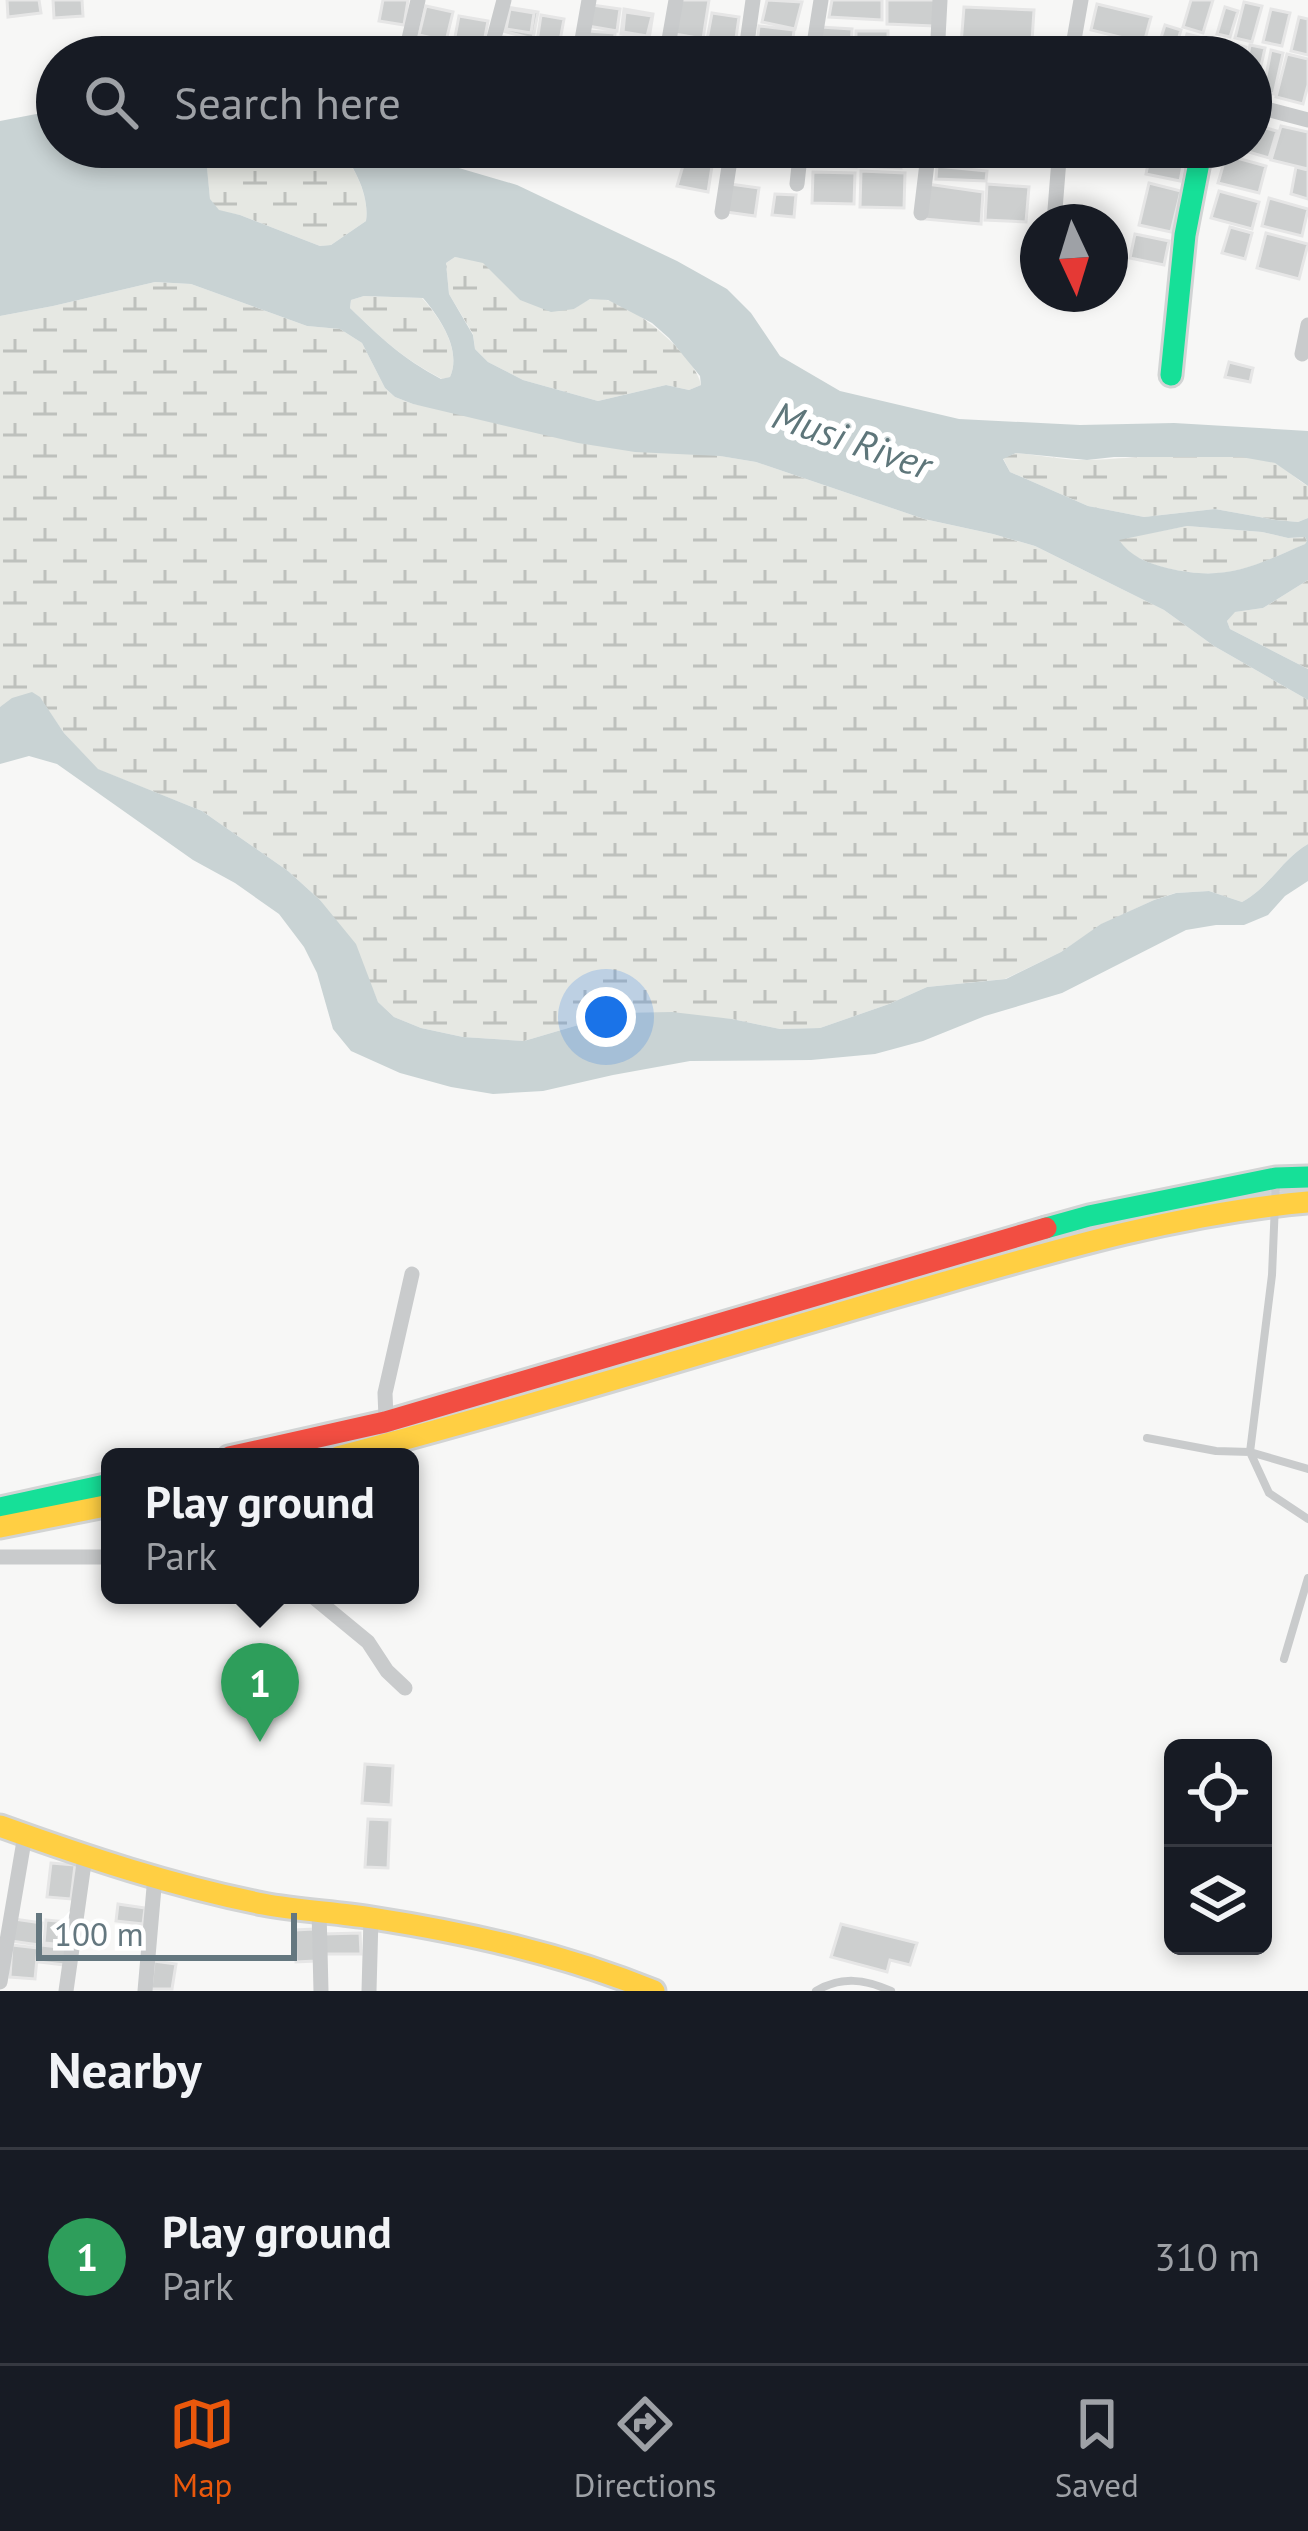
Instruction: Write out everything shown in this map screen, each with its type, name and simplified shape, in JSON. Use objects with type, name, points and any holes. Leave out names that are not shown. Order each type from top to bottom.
[{"type":"street","points":[[410,36],[418,0]]},
{"type":"street","points":[[495,36],[504,0]]},
{"type":"street","points":[[583,36],[589,0]]},
{"type":"street","points":[[670,36],[676,0]]},
{"type":"street","points":[[748,36],[754,0]]},
{"type":"street","points":[[815,36],[821,0]]},
{"type":"street","points":[[938,36],[940,0]]},
{"type":"street","points":[[1075,36],[1081,0]]},
{"type":"street","points":[[1272,111],[1308,120]]},
{"type":"street","points":[[722,212],[729,168]]},
{"type":"street","points":[[797,184],[799,168]]},
{"type":"street","points":[[921,213],[926,168]]},
{"type":"street","points":[[1055,204],[1058,168]]},
{"type":"street","points":[[1171,374],[1185,235],[1198,168]]},
{"type":"street","points":[[1302,354],[1308,325]]},
{"type":"street","points":[[356,1448],[386,1433],[1089,1216],[1276,1178],[1308,1177]]},
{"type":"street","points":[[288,1448],[386,1433],[1179,1220],[1308,1202]]},
{"type":"street","points":[[386,1433],[385,1393],[412,1274]]},
{"type":"street","points":[[0,1508],[101,1486]]},
{"type":"street","points":[[0,1528],[101,1506]]},
{"type":"street","points":[[0,1557],[101,1557]]},
{"type":"street","points":[[322,1604],[368,1642],[404,1688]]},
{"type":"street","points":[[0,1826],[86,1856],[266,1904],[531,1947],[654,1991]]},
{"type":"street","points":[[0,1982],[25,1835]]},
{"type":"street","points":[[66,1991],[86,1856]]},
{"type":"street","points":[[145,1991],[155,1876]]},
{"type":"street","points":[[319,1910],[321,1991]]},
{"type":"street","points":[[368,1991],[370,1918]]},
{"type":"lane","points":[[1276,1178],[1272,1275],[1250,1452],[1269,1493],[1308,1519]]},
{"type":"lane","points":[[1147,1438],[1250,1452],[1308,1469]]},
{"type":"lane","points":[[1284,1659],[1308,1578]]},
{"type":"lane","points":[[816,1991],[838,1980],[890,1991]]},
{"type":"green space","points":[[207,168],[353,168],[366,202],[366,221],[331,245],[320,246],[219,211],[210,200]]},
{"type":"green space","points":[[455,257],[483,262],[520,300],[574,309],[591,299],[621,305],[673,343],[701,385],[689,390],[666,385],[598,401],[523,380],[488,362],[475,349],[473,334],[449,294],[446,263]]},
{"type":"green space","points":[[155,282],[191,284],[307,326],[340,329],[362,343],[385,388],[413,404],[756,462],[924,519],[1035,546],[1164,610],[1214,646],[1308,700],[1308,844],[1242,902],[1209,891],[1175,893],[1102,924],[1061,952],[1005,979],[927,987],[820,1028],[780,1029],[732,1019],[619,1013],[524,1041],[463,1037],[394,1017],[378,1002],[320,900],[288,871],[202,811],[97,769],[40,698],[0,707],[0,316]]},
{"type":"green space","points":[[364,296],[422,298],[451,345],[450,377],[442,379],[428,371],[372,329],[350,308],[351,300]]},
{"type":"green space","points":[[1016,453],[1082,460],[1187,455],[1261,459],[1277,464],[1308,486],[1308,518],[1276,520],[1215,509],[1144,517],[1088,506],[1010,472],[1003,458]]},
{"type":"green space","points":[[1187,526],[1305,537],[1307,541],[1253,565],[1205,573],[1145,561],[1118,539]]},
{"type":"green space","points":[[1308,580],[1308,669],[1230,629],[1227,621],[1234,612],[1263,608]]},
{"type":"water","name":"Musi River","points":[[36,114],[36,168],[207,168],[210,199],[219,210],[320,246],[331,245],[366,221],[366,202],[353,168],[459,168],[517,185],[727,289],[751,313],[780,356],[840,391],[959,419],[1308,431],[1308,486],[1275,463],[1241,457],[1087,460],[1016,453],[1003,459],[1010,472],[1088,506],[1144,517],[1215,509],[1276,520],[1308,518],[1308,580],[1263,608],[1235,612],[1227,621],[1230,629],[1308,669],[1308,700],[1214,646],[1164,610],[1035,546],[924,519],[756,462],[578,443],[413,404],[385,388],[362,343],[340,329],[307,326],[191,284],[155,282],[0,316],[0,121]],"holes":[[[455,257],[483,263],[520,300],[551,312],[574,309],[590,299],[608,300],[652,323],[700,376],[701,385],[689,390],[666,385],[598,401],[523,380],[488,362],[475,349],[473,335],[449,294],[446,263]],[[364,296],[423,298],[451,345],[450,377],[441,379],[415,363],[350,308],[351,300]],[[1187,526],[1305,537],[1307,541],[1253,565],[1206,573],[1153,564],[1134,555],[1119,540]]]},
{"type":"water","points":[[32,692],[98,769],[202,811],[288,871],[320,900],[356,944],[378,1002],[394,1017],[463,1037],[524,1041],[619,1013],[672,1012],[780,1029],[820,1028],[927,987],[1006,979],[1061,952],[1101,924],[1176,893],[1209,891],[1242,902],[1308,844],[1308,881],[1268,915],[1244,925],[1186,930],[1062,993],[875,1054],[690,1061],[543,1091],[493,1094],[400,1073],[351,1051],[333,1029],[304,947],[279,914],[57,764],[29,756],[0,764],[0,707]]},
{"type":"building","points":[[7,0],[39,0],[41,13],[8,17]]},
{"type":"building","points":[[53,0],[82,0],[83,16],[54,18]]},
{"type":"building","points":[[383,0],[408,0],[404,25],[379,21]]},
{"type":"building","points":[[681,0],[709,0],[703,36],[675,34]]},
{"type":"building","points":[[767,0],[802,2],[795,29],[762,22]]},
{"type":"building","points":[[832,0],[882,0],[882,20],[829,17]]},
{"type":"building","points":[[887,0],[935,0],[934,26],[887,24]]},
{"type":"building","points":[[1191,0],[1213,0],[1203,33],[1183,27]]},
{"type":"building","points":[[1244,2],[1262,6],[1254,36],[1236,36]]},
{"type":"building","points":[[1097,4],[1151,17],[1146,36],[1091,30]]},
{"type":"building","points":[[592,5],[620,9],[617,31],[588,26]]},
{"type":"building","points":[[426,6],[453,12],[447,36],[419,35]]},
{"type":"building","points":[[507,7],[538,12],[534,36],[503,31]]},
{"type":"building","points":[[964,7],[1034,10],[1032,36],[962,36]]},
{"type":"building","points":[[1225,7],[1238,11],[1230,36],[1217,34]]},
{"type":"building","points":[[510,9],[534,13],[531,33],[506,29]]},
{"type":"building","points":[[624,9],[653,14],[649,36],[621,34]]},
{"type":"building","points":[[1271,9],[1290,13],[1282,46],[1272,44],[1272,36],[1264,36]]},
{"type":"building","points":[[625,12],[652,16],[647,36],[623,32]]},
{"type":"building","points":[[712,13],[739,17],[736,36],[708,36]]},
{"type":"building","points":[[541,15],[564,19],[561,36],[538,36]]},
{"type":"building","points":[[459,16],[488,21],[485,36],[455,36]]},
{"type":"building","points":[[1299,17],[1308,19],[1308,55],[1291,51]]},
{"type":"building","points":[[1165,25],[1181,30],[1179,36],[1162,36]]},
{"type":"building","points":[[759,26],[794,30],[793,36],[758,36]]},
{"type":"building","points":[[820,27],[852,29],[852,36],[820,36]]},
{"type":"building","points":[[588,31],[615,33],[615,36],[587,36]]},
{"type":"building","points":[[856,31],[888,31],[888,36],[856,36]]},
{"type":"building","points":[[1272,50],[1283,53],[1272,94]]},
{"type":"building","points":[[1287,54],[1308,59],[1303,104],[1276,97]]},
{"type":"building","points":[[1281,126],[1308,132],[1308,169],[1272,157]]},
{"type":"building","points":[[1296,167],[1308,170],[1308,199],[1291,194]]},
{"type":"building","points":[[682,168],[712,168],[708,192],[677,186]]},
{"type":"building","points":[[937,168],[987,171],[986,181],[936,179]]},
{"type":"building","points":[[1147,168],[1183,168],[1180,181],[1146,174]]},
{"type":"building","points":[[1222,168],[1265,168],[1259,193],[1218,183]]},
{"type":"building","points":[[861,171],[905,173],[904,208],[860,207]]},
{"type":"building","points":[[813,172],[855,173],[854,204],[812,203]]},
{"type":"building","points":[[1149,183],[1181,191],[1171,232],[1139,225]]},
{"type":"building","points":[[730,184],[759,188],[755,216],[726,212]]},
{"type":"building","points":[[927,184],[983,192],[981,224],[924,219]]},
{"type":"building","points":[[987,184],[1029,187],[1028,204],[1020,204],[1020,222],[985,220]]},
{"type":"building","points":[[1219,191],[1259,202],[1252,229],[1211,218]]},
{"type":"building","points":[[775,194],[796,195],[794,217],[772,215]]},
{"type":"building","points":[[1269,198],[1308,209],[1302,236],[1262,226]]},
{"type":"building","points":[[1230,227],[1252,233],[1245,259],[1222,253]]},
{"type":"building","points":[[1266,233],[1308,244],[1299,279],[1257,268]]},
{"type":"building","points":[[1135,234],[1169,241],[1164,265],[1130,258]]},
{"type":"building","points":[[1229,362],[1253,368],[1250,382],[1225,377]]},
{"type":"building","points":[[365,1764],[393,1766],[391,1805],[362,1803]]},
{"type":"building","points":[[368,1819],[390,1820],[388,1868],[365,1867]]},
{"type":"building","points":[[51,1863],[75,1865],[71,1899],[47,1897]]},
{"type":"building","points":[[118,1904],[145,1908],[143,1924],[116,1921]]},
{"type":"building","points":[[14,1919],[42,1923],[39,1945],[11,1941]]},
{"type":"building","points":[[46,1920],[68,1922],[66,1945],[44,1943]]},
{"type":"building","points":[[841,1924],[917,1943],[910,1965],[890,1960],[887,1972],[831,1957]]},
{"type":"building","points":[[314,1929],[315,1961],[296,1962],[295,1930]]},
{"type":"building","points":[[360,1933],[361,1954],[324,1954],[324,1934]]},
{"type":"building","points":[[12,1945],[38,1948],[35,1979],[10,1977]]},
{"type":"building","points":[[41,1945],[67,1948],[65,1965],[39,1962]]},
{"type":"building","points":[[154,1961],[176,1964],[172,1989],[151,1989]]},
{"type":"traffic: fast","points":[[1171,375],[1185,235],[1198,168]]},
{"type":"traffic: fast","points":[[1046,1228],[1276,1178],[1308,1177]]},
{"type":"traffic: fast","points":[[0,1508],[101,1486]]},
{"type":"traffic: slow","points":[[371,1448],[1056,1251],[1206,1216],[1308,1202]]},
{"type":"traffic: slow","points":[[0,1527],[101,1507]]},
{"type":"traffic: slow","points":[[0,1826],[196,1889],[479,1938],[585,1966],[654,1991]]},
{"type":"traffic: jam","points":[[269,1448],[385,1422],[1046,1228]]},
{"type":"place","name":"Play ground","points":[[260,1742]]}]
